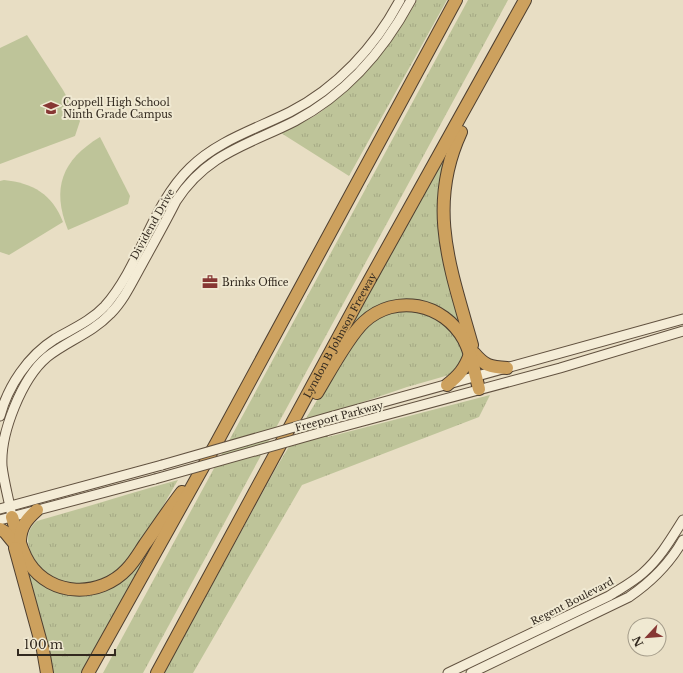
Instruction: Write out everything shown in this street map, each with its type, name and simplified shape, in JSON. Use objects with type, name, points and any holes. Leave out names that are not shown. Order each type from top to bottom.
[{"type":"highway","points":[[88,673],[217,442],[456,0]]},
{"type":"highway","name":"Lyndon B Johnson Freeway","points":[[157,673],[359,299],[525,0]]},
{"type":"highway","points":[[481,389],[444,232],[444,185],[452,150],[503,42]]},
{"type":"highway","points":[[244,514],[352,338],[363,322],[376,313],[398,304],[410,304],[432,309],[445,317],[455,327],[472,353],[482,362],[493,368],[507,368]]},
{"type":"highway","points":[[447,385],[459,376],[467,365],[472,353]]},
{"type":"highway","points":[[4,514],[30,565],[38,573],[56,585],[66,589],[89,590],[111,583],[128,569],[217,442]]},
{"type":"highway","points":[[37,510],[26,520],[17,542],[43,650],[47,673]]},
{"type":"street","name":"Dividend Drive","points":[[0,416],[9,393],[28,362],[45,346],[107,310],[145,237],[178,180],[190,167],[220,145],[290,112],[332,84],[370,47],[385,27],[400,0]]},
{"type":"street","name":"Dividend Drive","points":[[4,514],[1,465],[2,447],[10,415],[18,398],[36,368],[47,358],[80,337],[107,310],[124,297],[186,186],[197,174],[225,154],[295,120],[339,91],[377,54],[393,33],[411,0]]},
{"type":"street","points":[[145,237],[154,242]]},
{"type":"street","name":"Freeport Parkway","points":[[4,514],[162,465],[683,319]]},
{"type":"street","name":"Freeport Parkway","points":[[4,514],[37,510],[155,479],[560,368],[683,331]]},
{"type":"street","name":"Regent Boulevard","points":[[448,673],[609,596],[630,583],[642,574],[660,555],[683,520]]},
{"type":"street","name":"Regent Boulevard","points":[[471,673],[629,597],[641,589],[664,566],[683,540]]},
{"type":"green space","points":[[417,0],[447,0],[349,176],[281,133],[317,114],[350,87],[376,61],[387,47],[398,32]]},
{"type":"green space","points":[[468,0],[508,0],[143,673],[103,673]]},
{"type":"green space","points":[[27,35],[63,90],[80,121],[75,136],[0,164],[0,48]]},
{"type":"green space","points":[[100,137],[130,196],[128,204],[68,230],[60,201],[63,176],[77,155]]},
{"type":"green space","points":[[448,148],[439,188],[467,334],[402,301],[343,342]]},
{"type":"green space","points":[[4,180],[33,187],[47,197],[53,204],[63,222],[9,255],[0,252],[0,181]]},
{"type":"green space","points":[[402,309],[427,312],[446,325],[461,345],[463,352],[462,363],[456,373],[407,387],[322,416],[328,437],[490,395],[479,417],[302,485],[193,673],[164,673],[276,468],[331,377],[367,326],[375,319]]},
{"type":"green space","points":[[178,480],[139,546],[122,570],[114,576],[89,586],[59,581],[51,577],[37,563],[32,554],[28,537],[31,528],[37,521]]},
{"type":"green space","points":[[145,551],[148,553],[82,673],[50,673],[20,552],[28,567],[90,592]]},
{"type":"place","name":"Coppell High School Ninth Grade Campus","points":[[51,108]]},
{"type":"place","name":"Brinks Office","points":[[210,282]]}]
